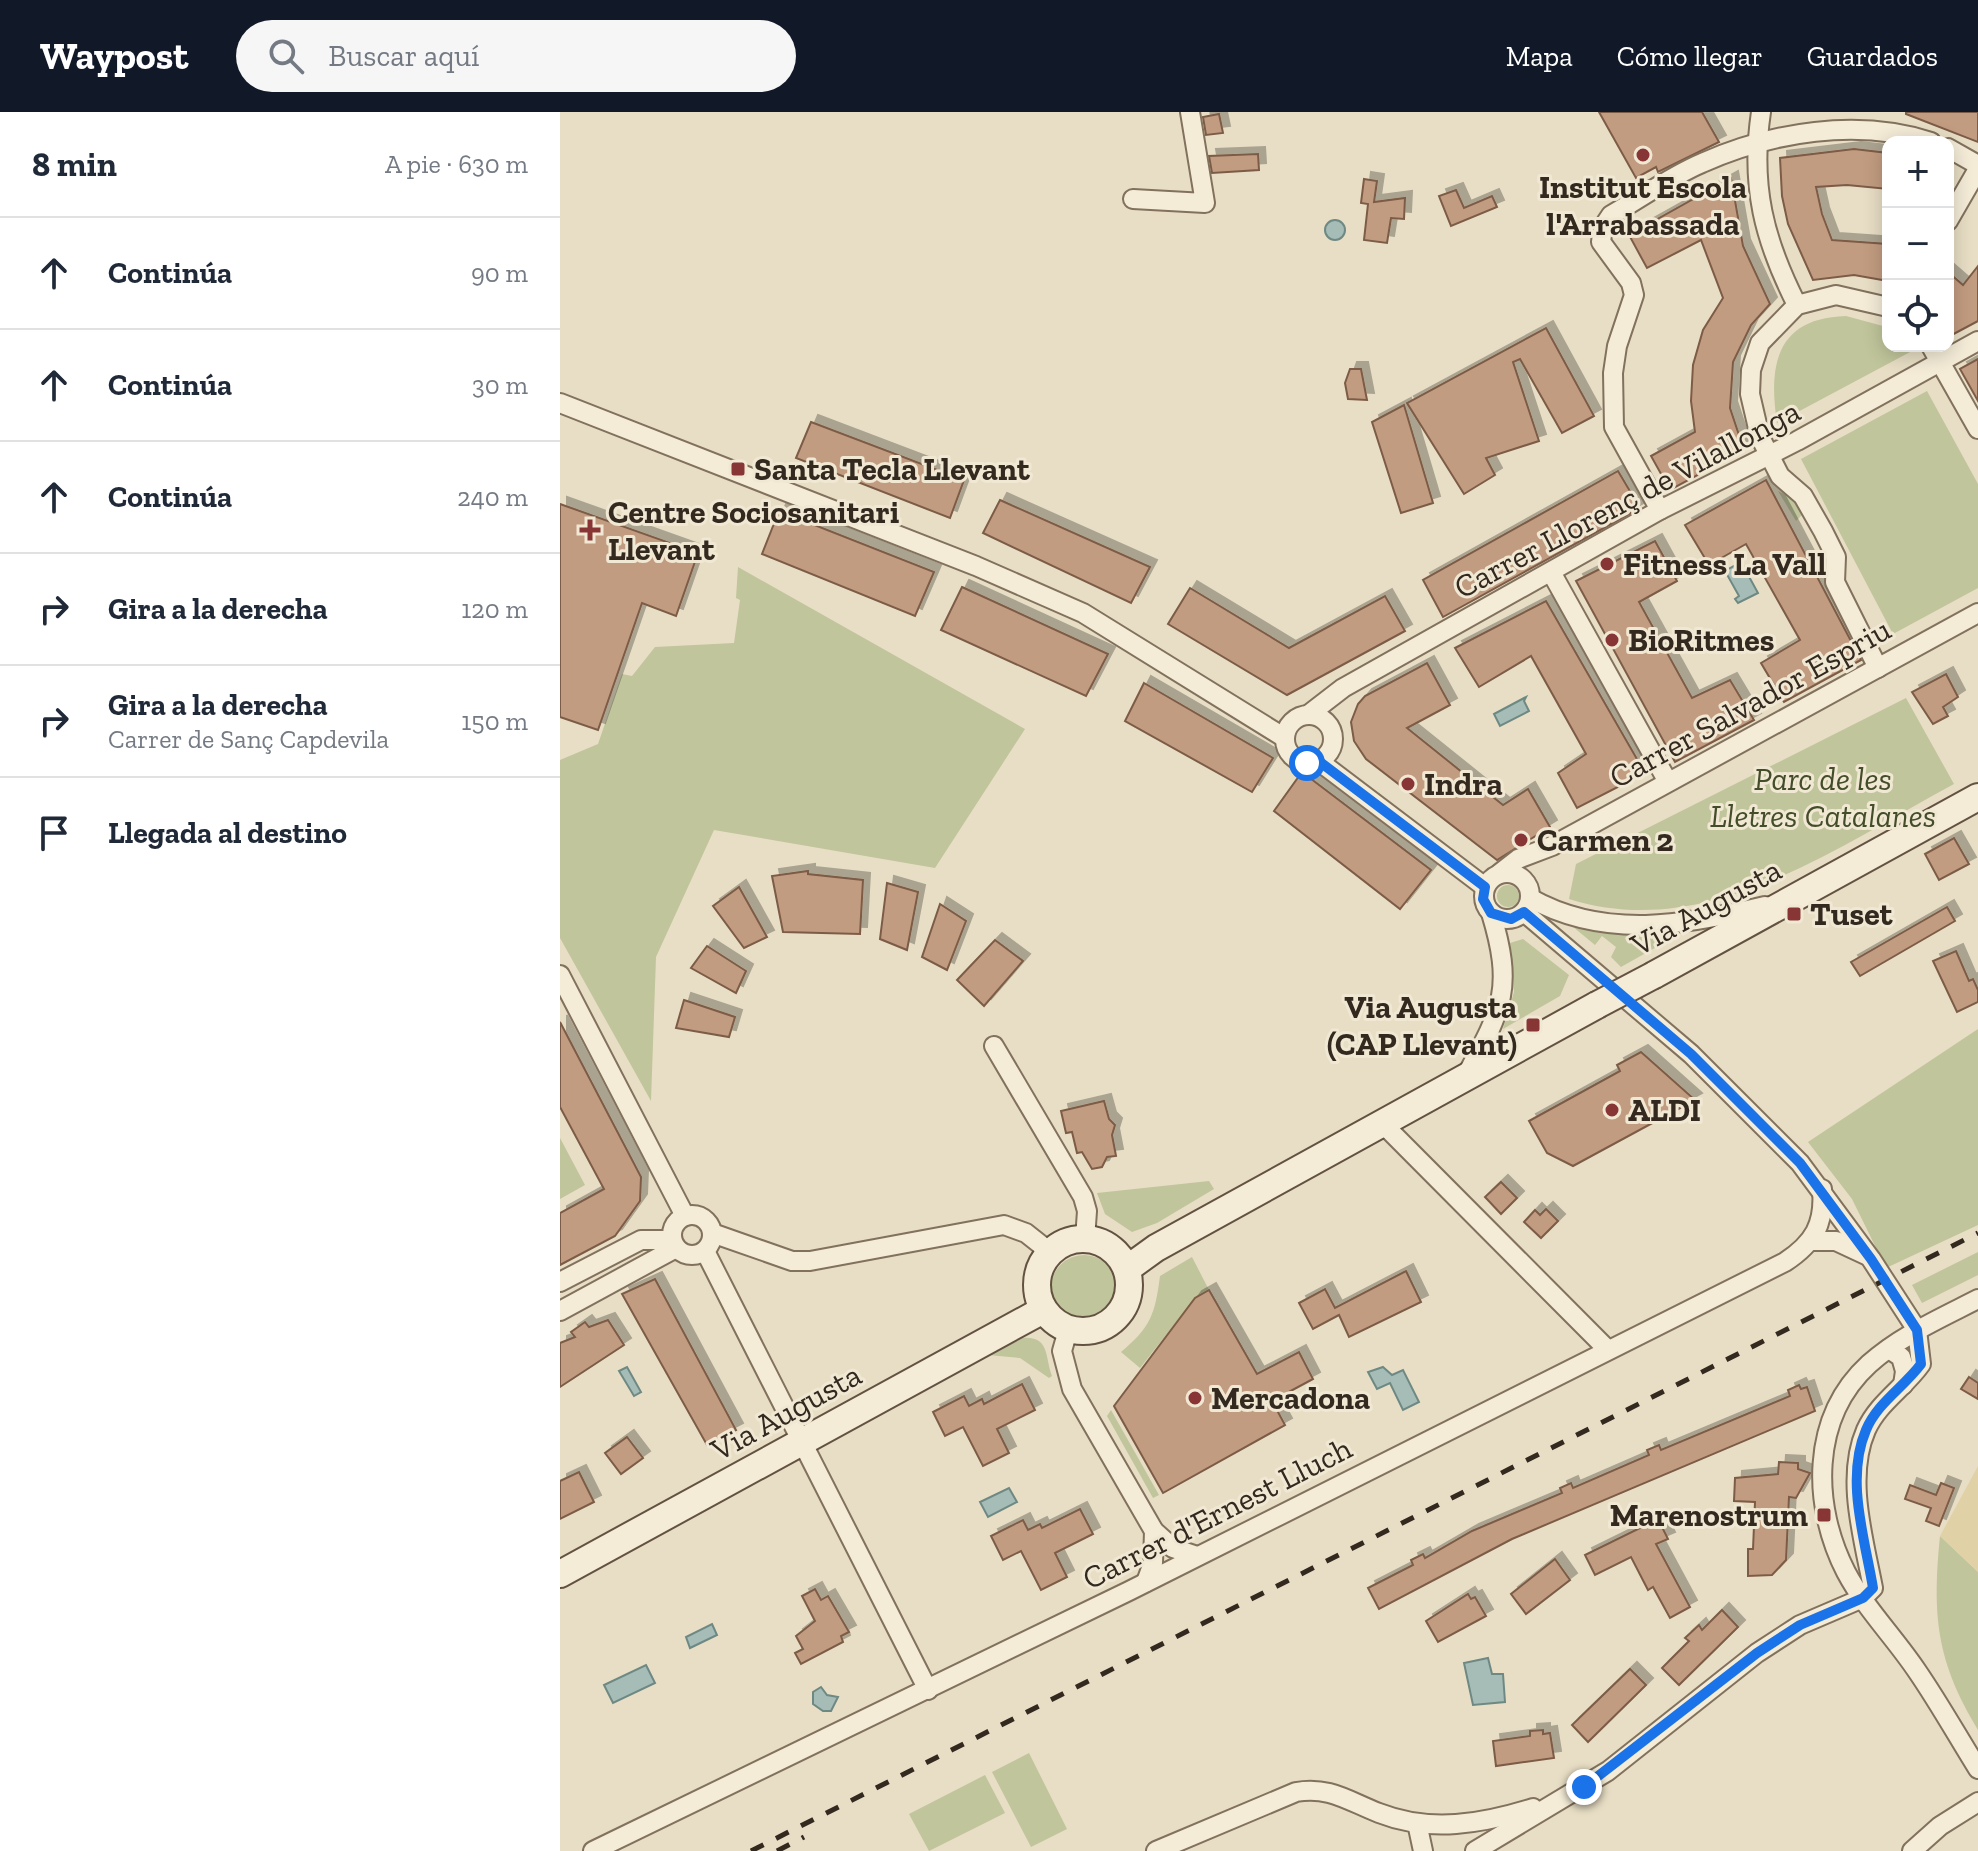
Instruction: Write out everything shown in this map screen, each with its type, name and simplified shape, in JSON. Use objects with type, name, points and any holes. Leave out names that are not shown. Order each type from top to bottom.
[{"type":"main road","name":"Via Augusta","points":[[1127,1269],[1156,1248],[1978,797]]},
{"type":"main road","points":[[1085,1239],[1108,1246],[1127,1269],[1129,1297],[1113,1321],[1093,1331],[1068,1330],[1043,1310],[1036,1287],[1037,1276],[1050,1252],[1063,1243],[1085,1239]]},
{"type":"main road","name":"Via Augusta","points":[[560,1574],[1043,1310]]},
{"type":"street","points":[[1133,199],[1205,203],[1190,112]]},
{"type":"street","points":[[1761,112],[1757,145],[1760,214],[1797,305]]},
{"type":"street","points":[[1660,510],[1614,427],[1613,373],[1617,346],[1634,295],[1631,283],[1601,242],[1603,227],[1611,215],[1702,163],[1757,145],[1782,138],[1849,130],[1883,131],[1905,136]]},
{"type":"street","points":[[1954,152],[1978,167],[1954,210]]},
{"type":"street","points":[[1878,668],[1835,582],[1836,557],[1823,531],[1803,496],[1780,476],[1754,421],[1751,370],[1760,343],[1797,305],[1836,295],[1882,306]]},
{"type":"street","name":"Carrer Llorenç de Vilallonga","points":[[1308,715],[1343,688],[1660,510],[1769,455],[1936,354],[1978,341]]},
{"type":"street","points":[[1936,354],[1978,429]]},
{"type":"street","points":[[560,403],[593,419],[976,566],[1083,613],[1285,738],[1296,759],[1320,762],[1485,887]]},
{"type":"street","points":[[560,413],[593,419]]},
{"type":"street","points":[[1551,572],[1668,782]]},
{"type":"street","name":"Carrer Salvador Espriu","points":[[1500,873],[1518,859],[1552,846],[1978,613]]},
{"type":"street","points":[[1285,738],[1292,723],[1308,715],[1327,723],[1333,735],[1330,752],[1320,762]]},
{"type":"street","name":"Carrer Salvador Espriu","points":[[1524,879],[1552,846]]},
{"type":"street","points":[[1466,1077],[1490,1033],[1504,991],[1503,960],[1491,913],[1483,899],[1485,887],[1500,873],[1517,874],[1524,879],[1527,905],[1691,1054],[1822,1189],[1917,1330],[1921,1364],[1884,1403],[1866,1430],[1860,1455],[1857,1504],[1868,1593]]},
{"type":"street","points":[[1527,905],[1589,921],[1638,926],[1677,923],[1788,901]]},
{"type":"street","points":[[1491,913],[1511,919],[1527,905]]},
{"type":"street","points":[[560,975],[685,1216]]},
{"type":"street","points":[[994,1046],[1083,1197],[1087,1211],[1085,1239]]},
{"type":"street","points":[[1382,1123],[1607,1349]]},
{"type":"street","points":[[1810,1241],[1819,1231],[1824,1209],[1822,1189]]},
{"type":"street","points":[[674,1244],[674,1225],[685,1216],[703,1218],[712,1233],[792,1261],[810,1261],[1004,1225],[1026,1233],[1050,1252]]},
{"type":"street","points":[[712,1233],[705,1251],[928,1690]]},
{"type":"street","points":[[560,1282],[641,1240],[674,1244],[687,1255],[705,1251]]},
{"type":"street","points":[[1810,1241],[1848,1244],[1871,1259]]},
{"type":"street","name":"Carrer d'Ernest Lluch","points":[[593,1851],[928,1690],[1785,1262],[1810,1241]]},
{"type":"street","points":[[560,1311],[674,1244]]},
{"type":"street","points":[[1978,1299],[1917,1330],[1867,1365],[1847,1391],[1830,1423],[1821,1473],[1828,1520],[1846,1571],[1868,1593],[1978,1769]]},
{"type":"street","points":[[1068,1330],[1062,1351],[1072,1389],[1154,1531],[1173,1548],[1197,1556]]},
{"type":"street","points":[[1889,1349],[1901,1357],[1905,1371],[1903,1385]]},
{"type":"street","points":[[1828,1520],[1851,1520],[1860,1515]]},
{"type":"street","points":[[1146,1582],[1153,1563],[1154,1531]]},
{"type":"street","points":[[1475,1851],[1608,1771],[1757,1653],[1800,1625],[1868,1593]]},
{"type":"street","points":[[1156,1851],[1296,1792],[1314,1789],[1335,1792],[1380,1814],[1417,1823],[1482,1823],[1558,1800]]},
{"type":"street","points":[[1912,1851],[1940,1826],[1978,1802]]},
{"type":"street","points":[[1417,1823],[1423,1851]]},
{"type":"green space","points":[[1846,316],[1882,326],[1882,352],[1910,352],[1777,423],[1774,382],[1782,348],[1791,335],[1805,325]]},
{"type":"green space","points":[[1927,391],[1978,484],[1978,588],[1893,634],[1801,459]]},
{"type":"green space","points":[[1778,491],[1796,500],[1805,512],[1796,521]]},
{"type":"green space","points":[[738,567],[1025,729],[935,868],[714,830],[656,957],[651,1101],[560,938],[560,760],[598,744],[622,674],[632,676],[655,647],[734,643],[740,600],[736,598]]},
{"type":"green space","name":"Parc de les Lletres Catalanes","points":[[1906,698],[1954,784],[1818,859],[1770,881],[1721,898],[1671,908],[1621,909],[1569,899],[1576,864]]},
{"type":"green space","points":[[1508,885],[1516,888],[1519,896],[1516,904],[1508,907],[1500,904],[1497,896],[1500,888]]},
{"type":"green space","points":[[1566,921],[1692,927],[1621,967],[1611,957],[1616,947],[1602,936],[1595,945]]},
{"type":"green space","points":[[1523,939],[1569,975],[1560,996],[1503,1029],[1514,992],[1510,943]]},
{"type":"green space","points":[[1978,1029],[1978,1225],[1886,1268],[1852,1199],[1808,1142]]},
{"type":"green space","points":[[560,1138],[585,1185],[560,1199]]},
{"type":"green space","points":[[1209,1181],[1214,1189],[1157,1223],[1132,1232],[1105,1214],[1097,1193]]},
{"type":"green space","points":[[1978,1252],[1978,1275],[1922,1303],[1912,1285]]},
{"type":"green space","points":[[1084,1255],[1097,1257],[1107,1265],[1115,1275],[1115,1301],[1107,1311],[1097,1319],[1084,1321],[1071,1319],[1061,1311],[1053,1301],[1051,1288],[1053,1275],[1061,1265],[1071,1257]]},
{"type":"green space","points":[[1192,1257],[1209,1290],[1195,1298],[1140,1368],[1121,1352],[1150,1319],[1160,1276]]},
{"type":"green space","points":[[1023,1338],[1032,1338],[1042,1344],[1052,1376],[1049,1378],[1020,1358],[988,1355]]},
{"type":"green space","points":[[1111,1410],[1159,1495],[1153,1498],[1107,1416]]},
{"type":"green space","points":[[1940,1536],[1978,1572],[1978,1730],[1953,1682],[1940,1637],[1937,1590]]},
{"type":"green space","points":[[1029,1753],[1067,1829],[1031,1847],[992,1772]]},
{"type":"green space","points":[[985,1775],[1005,1813],[929,1851],[909,1814]]},
{"type":"sand","points":[[1978,1466],[1978,1572],[1940,1536]]},
{"type":"water","points":[[1335,220],[1342,223],[1345,230],[1342,237],[1335,240],[1328,237],[1325,230],[1328,223]]},
{"type":"water","points":[[1741,562],[1758,593],[1738,603],[1735,599],[1739,596],[1725,571]]},
{"type":"water","points":[[1526,697],[1524,701],[1529,711],[1500,726],[1494,714]]},
{"type":"water","points":[[627,1367],[641,1392],[634,1396],[619,1371]]},
{"type":"water","points":[[1383,1367],[1392,1375],[1403,1370],[1419,1402],[1403,1410],[1390,1383],[1377,1389],[1368,1372]]},
{"type":"water","points":[[1009,1488],[1017,1502],[988,1517],[980,1502]]},
{"type":"water","points":[[712,1624],[717,1635],[690,1648],[686,1637]]},
{"type":"water","points":[[1488,1658],[1492,1674],[1503,1674],[1505,1702],[1473,1705],[1464,1663]]},
{"type":"water","points":[[646,1665],[655,1683],[613,1703],[604,1685]]},
{"type":"water","points":[[821,1687],[827,1695],[838,1697],[831,1711],[823,1711],[813,1704],[813,1692]]},
{"type":"building","name":"Institut Escola l'Arrabassada","points":[[1599,112],[1702,112],[1719,142],[1658,172],[1656,167],[1636,178]]},
{"type":"building","points":[[1978,112],[1978,142],[1906,114]]},
{"type":"building","points":[[1219,114],[1223,133],[1206,135],[1203,117]]},
{"type":"building","points":[[1854,149],[1882,152],[1882,188],[1847,185],[1816,187],[1832,240],[1882,244],[1882,280],[1854,275],[1813,280],[1788,224],[1782,196],[1780,158]]},
{"type":"building","points":[[1258,154],[1259,170],[1212,173],[1209,156]]},
{"type":"building","points":[[1731,178],[1743,246],[1770,304],[1751,325],[1733,362],[1730,408],[1744,450],[1670,490],[1651,456],[1695,432],[1691,401],[1693,365],[1703,330],[1723,298],[1701,240],[1647,268],[1629,235]]},
{"type":"building","points":[[1364,179],[1377,181],[1374,202],[1405,198],[1404,219],[1391,218],[1387,243],[1364,240],[1368,204],[1361,203]]},
{"type":"building","points":[[1456,190],[1464,208],[1492,196],[1497,207],[1451,226],[1439,196]]},
{"type":"building","points":[[1978,266],[1978,321],[1954,334],[1954,277],[1963,285]]},
{"type":"building","points":[[1546,328],[1594,416],[1562,433],[1520,359],[1513,362],[1539,441],[1486,458],[1495,475],[1464,494],[1407,403]]},
{"type":"building","points":[[1978,359],[1978,401],[1960,369]]},
{"type":"building","points":[[1350,369],[1361,369],[1367,400],[1348,399],[1345,383]]},
{"type":"building","points":[[1404,405],[1433,503],[1401,513],[1372,422]]},
{"type":"building","points":[[811,422],[964,480],[950,518],[796,458]]},
{"type":"building","points":[[1618,471],[1640,508],[1443,617],[1423,580]]},
{"type":"building","points":[[1766,480],[1861,660],[1784,702],[1761,663],[1800,640],[1746,544],[1709,565],[1685,525]]},
{"type":"building","points":[[1000,500],[1150,567],[1131,603],[983,533]]},
{"type":"building","points":[[560,504],[698,553],[676,616],[642,603],[598,730],[560,717]]},
{"type":"building","points":[[779,511],[934,572],[915,616],[762,554]]},
{"type":"building","points":[[1655,541],[1677,581],[1639,602],[1692,698],[1730,680],[1754,720],[1675,762],[1576,581]]},
{"type":"building","points":[[962,587],[1108,654],[1086,696],[941,630]]},
{"type":"building","points":[[1190,588],[1289,648],[1385,596],[1405,631],[1287,695],[1168,624]]},
{"type":"building","points":[[1546,601],[1645,773],[1577,808],[1558,773],[1586,754],[1531,656],[1479,687],[1455,648]]},
{"type":"building","points":[[1427,663],[1450,705],[1407,728],[1503,805],[1528,789],[1550,827],[1497,860],[1366,759],[1354,741],[1351,722],[1365,696]]},
{"type":"building","points":[[1946,674],[1958,697],[1943,707],[1948,716],[1933,724],[1912,692]]},
{"type":"building","points":[[1144,683],[1273,758],[1252,792],[1125,721]]},
{"type":"building","points":[[1302,772],[1431,870],[1400,909],[1274,811]]},
{"type":"building","points":[[1954,838],[1969,864],[1939,880],[1925,854]]},
{"type":"building","points":[[808,871],[808,874],[863,880],[860,934],[783,932],[772,876]]},
{"type":"building","points":[[887,883],[918,892],[907,950],[880,939]]},
{"type":"building","points":[[739,887],[767,937],[744,948],[713,906]]},
{"type":"building","points":[[940,904],[966,921],[947,970],[922,957]]},
{"type":"building","points":[[1947,907],[1955,921],[1860,976],[1851,962]]},
{"type":"building","points":[[995,940],[1023,961],[984,1006],[957,980]]},
{"type":"building","points":[[707,946],[746,971],[736,993],[691,968]]},
{"type":"building","points":[[1956,951],[1969,981],[1973,979],[1978,990],[1978,1002],[1957,1012],[1933,961]]},
{"type":"building","points":[[684,1000],[735,1017],[729,1037],[676,1028]]},
{"type":"building","points":[[560,1022],[641,1177],[640,1201],[615,1236],[560,1265],[560,1213],[604,1189],[560,1107]]},
{"type":"building","name":"ALDI","points":[[1641,1052],[1695,1100],[1573,1166],[1547,1153],[1529,1121],[1620,1071],[1617,1065]]},
{"type":"building","points":[[1104,1101],[1109,1119],[1115,1125],[1112,1135],[1116,1156],[1107,1157],[1102,1167],[1092,1169],[1082,1152],[1077,1153],[1072,1132],[1066,1133],[1061,1111]]},
{"type":"building","points":[[1501,1182],[1517,1198],[1501,1214],[1485,1197]]},
{"type":"building","points":[[1546,1209],[1558,1221],[1541,1238],[1524,1222],[1535,1210],[1540,1215]]},
{"type":"building","points":[[1406,1271],[1421,1302],[1349,1337],[1339,1315],[1313,1329],[1299,1303],[1325,1289],[1335,1308]]},
{"type":"building","points":[[655,1279],[736,1430],[707,1445],[622,1294]]},
{"type":"building","name":"Mercadona","points":[[1209,1290],[1257,1374],[1299,1352],[1313,1379],[1272,1401],[1285,1425],[1163,1493],[1114,1406],[1195,1298]]},
{"type":"building","points":[[608,1320],[624,1345],[560,1387],[560,1343],[575,1337],[571,1332],[585,1322],[589,1327]]},
{"type":"building","points":[[1969,1377],[1978,1383],[1978,1399],[1961,1389]]},
{"type":"building","points":[[1022,1384],[1035,1410],[997,1429],[1009,1453],[983,1466],[963,1427],[945,1436],[933,1412],[964,1396],[969,1406],[982,1399],[984,1404]]},
{"type":"building","points":[[1799,1385],[1801,1389],[1807,1387],[1815,1411],[1512,1539],[1379,1609],[1368,1588],[1413,1565],[1411,1560],[1423,1554],[1425,1558],[1472,1531],[1562,1493],[1560,1488],[1571,1483],[1573,1488],[1649,1455],[1647,1450],[1659,1445],[1661,1450],[1790,1396],[1788,1390]]},
{"type":"building","points":[[627,1437],[643,1458],[621,1474],[605,1453]]},
{"type":"building","points":[[1779,1462],[1798,1463],[1798,1469],[1810,1473],[1796,1498],[1789,1497],[1786,1560],[1772,1575],[1748,1576],[1748,1549],[1753,1549],[1755,1502],[1734,1501],[1735,1478],[1778,1474]]},
{"type":"building","points":[[579,1472],[594,1502],[560,1519],[560,1481]]},
{"type":"building","points":[[1941,1483],[1954,1488],[1939,1526],[1926,1521],[1931,1508],[1905,1499],[1910,1485],[1936,1495]]},
{"type":"building","points":[[1080,1509],[1093,1534],[1055,1553],[1067,1577],[1041,1590],[1021,1551],[1003,1560],[991,1536],[1023,1520],[1028,1530],[1040,1524],[1042,1528]]},
{"type":"building","points":[[1650,1516],[1653,1521],[1658,1519],[1668,1539],[1656,1544],[1690,1607],[1670,1618],[1653,1587],[1648,1590],[1631,1557],[1595,1575],[1585,1555],[1642,1527],[1639,1521]]},
{"type":"building","points":[[1555,1559],[1570,1580],[1526,1614],[1511,1594]]},
{"type":"building","points":[[815,1589],[821,1600],[828,1596],[849,1632],[841,1636],[843,1642],[801,1664],[795,1653],[803,1649],[796,1636],[815,1621],[802,1596]]},
{"type":"building","points":[[1468,1594],[1471,1599],[1475,1597],[1486,1616],[1438,1642],[1426,1621]]},
{"type":"building","points":[[1722,1610],[1738,1627],[1679,1685],[1662,1668],[1689,1641],[1685,1638],[1699,1625],[1702,1630]]},
{"type":"building","points":[[1630,1669],[1646,1685],[1588,1742],[1572,1725]]},
{"type":"building","points":[[1543,1730],[1543,1734],[1550,1733],[1554,1758],[1496,1766],[1493,1741],[1530,1736],[1530,1731]]},
{"type":"railway","points":[[751,1851],[1978,1233]]},
{"type":"railway","points":[[777,1851],[804,1837]]},
{"type":"place","name":"Institut Escola l'Arrabassada","points":[[1643,155]]},
{"type":"place","name":"Santa Tecla Llevant","points":[[738,469]]},
{"type":"place","name":"Centre Sociosanitari Llevant","points":[[590,530]]},
{"type":"place","name":"Fitness La Vall","points":[[1607,564]]},
{"type":"place","name":"BioRitmes","points":[[1612,640]]},
{"type":"place","name":"Indra","points":[[1408,784]]},
{"type":"place","name":"Carmen 2","points":[[1521,840]]},
{"type":"place","name":"Tuset","points":[[1794,914]]},
{"type":"place","name":"Via Augusta (CAP Llevant)","points":[[1533,1025]]},
{"type":"place","name":"ALDI","points":[[1612,1110]]},
{"type":"place","name":"Mercadona","points":[[1195,1398]]},
{"type":"place","name":"Marenostrum","points":[[1824,1515]]},
{"type":"route","points":[[1307,763],[1320,762],[1485,887],[1483,899],[1491,913],[1511,919],[1524,912],[1626,995],[1691,1054],[1822,1189],[1917,1330],[1921,1364],[1884,1403],[1866,1430],[1860,1455],[1857,1504],[1873,1588],[1863,1598],[1800,1625],[1757,1653],[1584,1787]]}]
